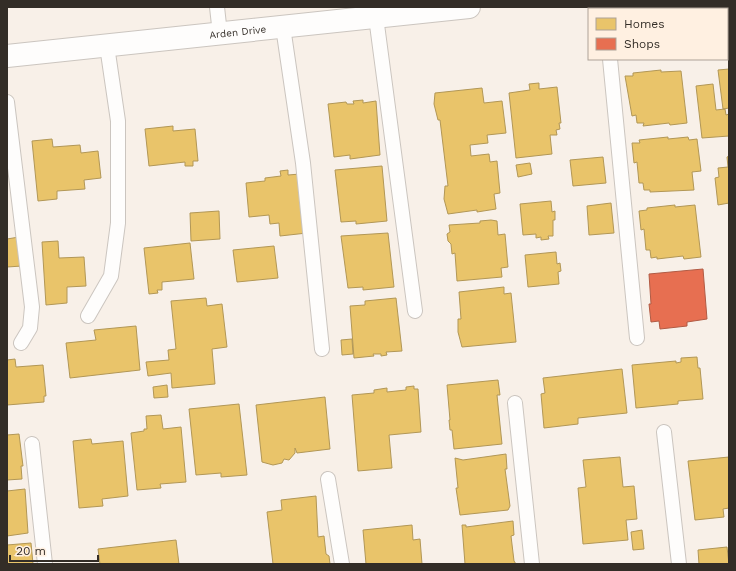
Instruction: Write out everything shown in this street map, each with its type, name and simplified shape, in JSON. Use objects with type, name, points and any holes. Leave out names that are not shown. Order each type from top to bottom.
[{"type":"street","name":"Arden Drive","points":[[7,56],[376,17],[403,10],[469,7]]},
{"type":"lane","points":[[217,7],[220,34]]},
{"type":"lane","points":[[376,17],[415,311]]},
{"type":"lane","points":[[283,27],[304,171],[322,349]]},
{"type":"lane","points":[[88,316],[111,276],[118,222],[118,121],[107,46]]},
{"type":"lane","points":[[610,60],[637,338]]},
{"type":"lane","points":[[7,102],[32,307],[30,328],[21,343]]},
{"type":"lane","points":[[515,403],[532,564]]},
{"type":"lane","points":[[664,432],[679,564]]},
{"type":"lane","points":[[32,444],[45,564]]},
{"type":"lane","points":[[328,479],[342,564]]},
{"type":"building: Homes","points":[[729,69],[729,108],[723,109],[718,70]]},
{"type":"building: Homes","points":[[661,70],[661,72],[681,71],[687,123],[670,125],[669,123],[643,126],[644,123],[637,123],[636,115],[632,116],[625,76],[633,76],[633,73]]},
{"type":"building: Homes","points":[[539,83],[539,89],[557,87],[561,123],[559,123],[560,129],[556,130],[557,135],[550,135],[552,154],[516,158],[509,93],[530,90],[529,84]]},
{"type":"building: Homes","points":[[713,84],[716,110],[725,109],[726,115],[729,114],[729,136],[702,138],[696,86]]},
{"type":"building: Homes","points":[[482,88],[484,103],[502,101],[506,133],[487,135],[488,143],[470,145],[471,156],[489,154],[490,162],[497,161],[500,193],[494,194],[496,209],[448,214],[444,199],[445,186],[448,186],[440,120],[438,120],[434,104],[435,93]]},
{"type":"building: Homes","points":[[363,100],[363,103],[376,101],[380,155],[350,159],[350,155],[334,157],[328,104],[346,102],[347,104],[354,104],[353,101]]},
{"type":"building: Homes","points":[[173,126],[173,131],[195,129],[198,161],[193,161],[193,166],[185,166],[185,162],[149,166],[145,129]]},
{"type":"building: Homes","points":[[668,137],[668,139],[688,137],[689,140],[697,139],[701,171],[692,172],[694,190],[650,192],[650,190],[644,190],[643,183],[639,183],[637,162],[634,163],[632,143],[640,143],[639,140]]},
{"type":"building: Homes","points":[[52,139],[53,147],[80,145],[81,153],[98,151],[101,178],[84,180],[85,189],[57,191],[57,199],[38,201],[32,141]]},
{"type":"building: Homes","points":[[729,156],[729,203],[718,205],[715,178],[719,177],[718,168],[728,167],[727,157]]},
{"type":"building: Homes","points":[[603,157],[606,183],[573,186],[570,160]]},
{"type":"building: Homes","points":[[530,163],[532,174],[518,177],[516,165]]},
{"type":"building: Homes","points":[[382,166],[387,221],[356,224],[356,221],[341,222],[335,170]]},
{"type":"building: Homes","points":[[288,170],[288,175],[300,174],[307,233],[280,236],[279,223],[270,224],[269,215],[249,217],[246,183],[265,181],[265,178],[281,176],[280,171]]},
{"type":"building: Homes","points":[[551,201],[552,212],[555,211],[555,220],[553,220],[553,236],[548,236],[549,239],[541,240],[541,237],[536,238],[536,234],[523,235],[520,204]]},
{"type":"building: Homes","points":[[611,203],[614,233],[589,235],[587,206]]},
{"type":"building: Homes","points":[[675,205],[675,207],[695,205],[701,257],[684,259],[683,256],[657,259],[657,257],[651,258],[650,250],[646,250],[644,229],[641,230],[639,211],[647,210],[647,208]]},
{"type":"building: Homes","points":[[219,211],[220,239],[191,241],[190,213]]},
{"type":"building: Homes","points":[[480,221],[497,221],[498,235],[505,234],[508,267],[501,268],[502,277],[457,281],[455,253],[452,254],[451,244],[448,241],[447,234],[450,232],[449,225],[480,223]]},
{"type":"building: Homes","points":[[388,233],[394,287],[363,290],[363,287],[348,288],[341,236]]},
{"type":"building: Homes","points":[[19,237],[22,266],[7,267],[7,239]]},
{"type":"building: Homes","points":[[58,241],[59,258],[84,257],[86,286],[67,287],[67,303],[46,305],[42,242]]},
{"type":"building: Homes","points":[[190,243],[194,279],[162,282],[162,290],[157,290],[158,293],[149,294],[144,248]]},
{"type":"building: Homes","points":[[274,246],[278,278],[237,282],[233,250]]},
{"type":"building: Homes","points":[[556,252],[557,264],[560,263],[561,271],[558,272],[559,284],[528,287],[525,255]]},
{"type":"building: Homes","points":[[504,287],[504,294],[511,293],[516,342],[462,347],[458,332],[458,319],[461,319],[459,292]]},
{"type":"building: Homes","points":[[206,298],[207,306],[222,304],[227,347],[212,349],[215,384],[172,388],[171,373],[148,376],[146,362],[169,360],[168,350],[176,349],[171,301]]},
{"type":"building: Homes","points":[[396,298],[402,351],[386,352],[387,355],[381,356],[381,354],[373,354],[374,356],[354,358],[350,306],[365,305],[365,301]]},
{"type":"building: Homes","points":[[136,326],[140,370],[70,378],[66,343],[96,340],[94,330]]},
{"type":"building: Homes","points":[[352,339],[353,354],[342,355],[341,340]]},
{"type":"building: Homes","points":[[697,357],[698,368],[700,368],[703,399],[678,401],[678,404],[636,408],[632,365],[676,361],[676,363],[681,362],[681,358]]},
{"type":"building: Homes","points":[[15,359],[16,367],[43,365],[46,396],[44,396],[44,402],[7,405],[7,360]]},
{"type":"building: Homes","points":[[622,369],[627,413],[578,418],[578,424],[544,428],[541,394],[545,393],[543,378]]},
{"type":"building: Homes","points":[[498,380],[500,395],[497,395],[502,444],[454,449],[452,430],[450,430],[447,385]]},
{"type":"building: Homes","points":[[167,385],[168,397],[154,398],[153,387]]},
{"type":"building: Homes","points":[[414,386],[414,389],[418,389],[421,432],[389,435],[392,468],[358,471],[352,395],[374,393],[374,390],[387,388],[387,392],[406,390],[406,387]]},
{"type":"building: Homes","points":[[325,397],[330,449],[297,453],[295,448],[295,453],[289,460],[284,459],[282,463],[273,465],[262,462],[256,405]]},
{"type":"building: Homes","points":[[239,404],[247,475],[221,477],[221,473],[196,475],[189,409]]},
{"type":"building: Homes","points":[[161,415],[163,429],[181,427],[186,482],[160,484],[161,488],[137,490],[131,433],[144,431],[144,429],[147,429],[146,416]]},
{"type":"building: Homes","points":[[19,434],[23,466],[21,466],[22,479],[7,480],[7,435]]},
{"type":"building: Homes","points":[[91,439],[92,444],[123,441],[128,496],[102,499],[103,506],[79,508],[73,441]]},
{"type":"building: Homes","points":[[506,454],[507,469],[505,469],[510,506],[508,510],[460,515],[456,488],[458,488],[455,458],[463,460]]},
{"type":"building: Homes","points":[[620,457],[623,487],[634,486],[637,519],[626,520],[628,540],[583,544],[578,488],[586,487],[583,460]]},
{"type":"building: Homes","points":[[729,457],[729,508],[723,509],[724,517],[695,520],[688,461]]},
{"type":"building: Homes","points":[[25,489],[28,533],[7,536],[7,491]]},
{"type":"building: Homes","points":[[316,496],[318,537],[324,536],[326,554],[329,556],[330,564],[273,564],[267,512],[282,510],[281,500]]},
{"type":"building: Homes","points":[[513,521],[514,535],[511,536],[514,561],[516,564],[465,564],[462,525],[466,525],[466,527]]},
{"type":"building: Homes","points":[[412,525],[413,540],[420,539],[422,564],[366,564],[363,530]]},
{"type":"building: Homes","points":[[642,530],[644,549],[633,550],[631,532]]},
{"type":"building: Homes","points":[[176,540],[179,564],[100,564],[98,549]]},
{"type":"building: Homes","points":[[31,543],[33,564],[7,564],[7,545]]},
{"type":"building: Homes","points":[[727,547],[729,564],[699,564],[698,550]]},
{"type":"building: Shops","points":[[703,269],[707,319],[687,322],[687,326],[660,329],[659,321],[651,322],[649,304],[651,304],[649,274]]}]
